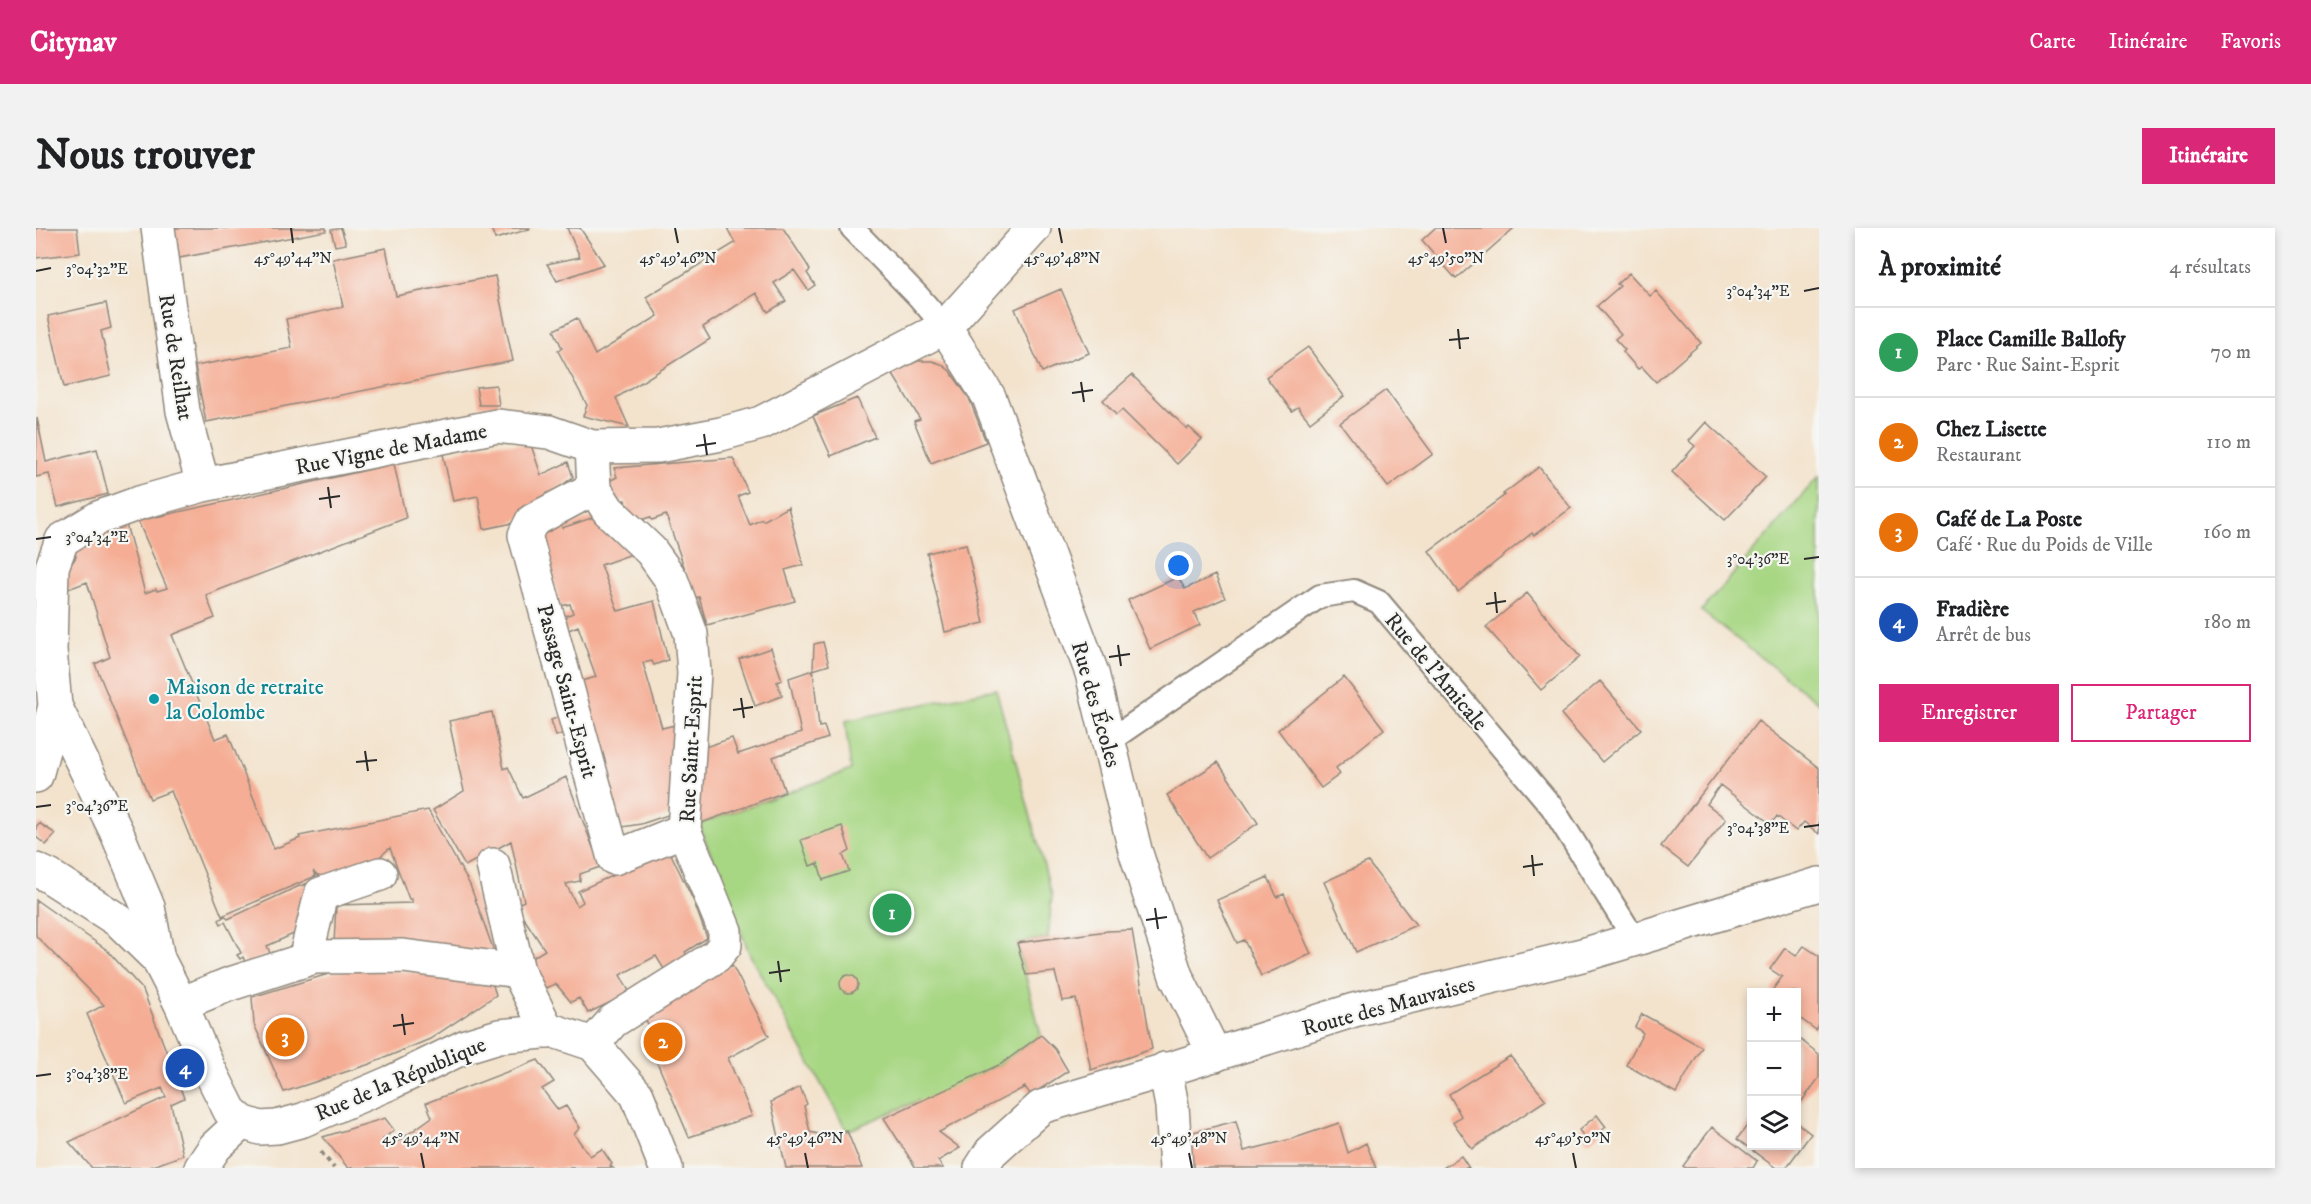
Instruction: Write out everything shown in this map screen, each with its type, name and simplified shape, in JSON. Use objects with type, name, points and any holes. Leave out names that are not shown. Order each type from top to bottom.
[{"type":"street","name":"Rue de Reilhat","points":[[158,228],[183,411],[203,485]]},
{"type":"street","points":[[945,327],[1034,228]]},
{"type":"street","name":"Rue Vigne de Madame","points":[[55,706],[50,650],[52,567],[62,540],[98,518],[139,503],[203,485],[497,426],[549,432],[592,447],[658,446],[721,434],[761,423],[945,327]]},
{"type":"street","name":"Rue des Écoles","points":[[945,327],[988,397],[1092,673],[1135,850],[1176,976],[1215,1055]]},
{"type":"street","points":[[592,447],[594,488]]},
{"type":"street","name":"Rue Saint-Esprit","points":[[593,1044],[613,1021],[716,956],[725,945],[725,931],[684,830],[694,673],[691,634],[671,579],[651,550],[608,510],[594,488]]},
{"type":"street","name":"Passage Saint-Esprit","points":[[594,488],[532,520],[525,535],[614,858],[684,830]]},
{"type":"street","points":[[36,776],[55,706]]},
{"type":"street","points":[[55,706],[117,833],[148,907],[158,959],[230,1111],[242,1122],[215,1147],[201,1168]]},
{"type":"street","points":[[493,865],[518,971],[548,1032]]},
{"type":"street","points":[[36,870],[119,921],[158,959]]},
{"type":"street","points":[[305,960],[321,894],[380,874]]},
{"type":"street","name":"Route des Mauvaises","points":[[981,1168],[991,1152],[1041,1107],[1215,1055],[1354,1010],[1586,954],[1819,884]]},
{"type":"street","points":[[181,1004],[227,985],[314,957],[403,956],[518,971]]},
{"type":"street","name":"Rue de la République","points":[[242,1122],[260,1128],[286,1125],[303,1120],[392,1082],[466,1046],[499,1036],[554,1031],[593,1044]]},
{"type":"street","points":[[593,1044],[637,1095],[666,1168]]},
{"type":"street","points":[[1165,1069],[1172,1106],[1176,1168]]},
{"type":"lane","points":[[852,228],[945,327]]},
{"type":"lane","name":"Rue de l'Amicale","points":[[1109,741],[1320,596],[1354,591],[1379,602],[1552,807],[1635,940]]},
{"type":"green space","points":[[1819,476],[1819,703],[1701,611]]},
{"type":"green space","points":[[996,689],[1052,895],[1048,938],[1017,943],[1041,1035],[1001,1064],[920,1103],[918,1101],[847,1131],[750,955],[699,824],[851,770],[845,721]]},
{"type":"building","points":[[36,228],[77,228],[80,253],[36,258]]},
{"type":"building","points":[[174,228],[326,228],[326,231],[179,258]]},
{"type":"building","points":[[341,228],[346,244],[335,246],[331,230]]},
{"type":"building","points":[[491,228],[530,228],[530,229],[495,239]]},
{"type":"building","points":[[567,228],[580,228],[604,264],[557,281],[547,264],[580,257]]},
{"type":"building","points":[[727,228],[783,228],[810,270],[807,273],[815,285],[808,290],[794,270],[774,283],[786,301],[768,312],[756,293],[703,327],[710,339],[616,398],[629,427],[583,416],[587,405],[558,351],[562,348],[554,330],[577,318],[595,355],[658,316],[646,297],[735,243]]},
{"type":"building","points":[[1435,228],[1514,228],[1456,279],[1422,240]]},
{"type":"building","points":[[386,248],[396,296],[495,276],[513,361],[206,422],[195,366],[292,348],[286,319],[343,307],[333,259]]},
{"type":"building","points":[[1629,273],[1650,296],[1656,291],[1701,343],[1656,382],[1642,367],[1638,369],[1623,352],[1625,350],[1615,339],[1621,334],[1597,306],[1620,286],[1617,284]]},
{"type":"building","points":[[1061,289],[1089,353],[1042,372],[1015,309]]},
{"type":"building","points":[[106,303],[111,328],[101,331],[111,376],[64,387],[48,316]]},
{"type":"building","points":[[1308,347],[1344,396],[1310,422],[1298,407],[1292,411],[1266,377]]},
{"type":"building","points":[[918,361],[932,361],[950,371],[969,398],[986,442],[931,463],[914,421],[920,419],[892,373]]},
{"type":"building","points":[[1132,375],[1187,429],[1189,427],[1202,439],[1177,464],[1122,410],[1116,415],[1103,400]]},
{"type":"building","points":[[496,385],[499,405],[479,405],[476,387]]},
{"type":"building","points":[[1386,390],[1433,454],[1388,487],[1340,423]]},
{"type":"building","points":[[857,398],[875,437],[831,456],[813,416]]},
{"type":"building","points":[[37,418],[46,462],[97,449],[108,494],[58,507],[49,474],[36,477]]},
{"type":"building","points":[[1706,422],[1766,477],[1725,520],[1672,472],[1695,446],[1689,441]]},
{"type":"building","points":[[497,443],[531,445],[541,475],[568,462],[573,477],[513,523],[484,529],[478,496],[453,501],[443,454]]},
{"type":"building","points":[[733,458],[748,492],[738,496],[750,525],[762,519],[763,521],[788,507],[803,565],[785,570],[795,601],[707,625],[699,597],[695,598],[666,515],[632,523],[625,500],[617,501],[609,481],[617,477],[614,468]]},
{"type":"building","name":"Maison de retraite la Colombe","points":[[394,464],[406,518],[206,595],[215,618],[172,635],[215,739],[228,734],[274,849],[300,838],[299,836],[428,810],[470,885],[495,954],[334,944],[336,905],[412,903],[390,848],[377,859],[329,877],[318,875],[313,871],[316,876],[222,916],[171,791],[150,799],[95,664],[110,657],[87,582],[63,591],[60,580],[76,557],[74,545],[126,524],[145,593],[167,588],[138,521]]},
{"type":"building","points":[[1539,467],[1571,508],[1534,535],[1532,533],[1458,592],[1429,551]]},
{"type":"building","points":[[558,516],[562,528],[594,517],[632,554],[601,565],[618,611],[654,601],[668,660],[654,665],[652,661],[643,663],[662,728],[675,725],[671,770],[681,793],[671,814],[641,824],[616,828],[571,684],[596,677],[578,626],[555,636],[551,622],[573,613],[570,604],[561,606],[539,528]]},
{"type":"building","points":[[966,544],[984,623],[945,632],[927,553]]},
{"type":"building","points":[[1215,575],[1225,598],[1194,612],[1200,625],[1150,649],[1128,600],[1178,577],[1185,589]]},
{"type":"building","points":[[1527,593],[1580,657],[1541,690],[1486,627]]},
{"type":"building","points":[[823,642],[829,665],[813,670],[814,644]]},
{"type":"building","points":[[771,648],[782,680],[777,682],[782,696],[755,706],[739,659]]},
{"type":"building","points":[[813,670],[819,727],[824,726],[828,738],[773,757],[785,792],[699,824],[699,749],[732,738],[738,754],[801,733],[789,678]]},
{"type":"building","points":[[1344,677],[1384,729],[1336,768],[1340,774],[1321,788],[1278,730]]},
{"type":"building","points":[[1600,681],[1641,729],[1602,762],[1561,714]]},
{"type":"building","points":[[492,712],[504,769],[508,767],[523,798],[566,777],[594,850],[601,848],[607,861],[600,867],[580,874],[580,881],[566,884],[577,906],[583,902],[578,891],[669,850],[694,902],[707,938],[685,952],[688,957],[667,974],[656,956],[620,975],[630,993],[588,1013],[579,998],[571,1002],[556,984],[545,988],[530,959],[545,950],[515,905],[524,901],[511,841],[465,866],[433,810],[464,791],[449,721]]},
{"type":"building","points":[[565,715],[570,731],[556,736],[551,720]]},
{"type":"building","points":[[1758,721],[1819,768],[1819,834],[1804,822],[1796,831],[1777,816],[1771,824],[1720,785],[1707,804],[1726,819],[1688,867],[1661,846]]},
{"type":"building","points":[[1218,762],[1258,823],[1207,858],[1167,795]]},
{"type":"building","points":[[39,823],[56,834],[46,845],[36,837],[36,827]]},
{"type":"building","points":[[842,826],[850,851],[843,855],[849,871],[823,880],[818,863],[810,866],[801,840]]},
{"type":"building","points":[[1368,862],[1416,925],[1356,952],[1324,882]]},
{"type":"building","points":[[1268,877],[1277,897],[1284,894],[1311,954],[1261,976],[1244,940],[1237,943],[1217,900]]},
{"type":"building","points":[[317,880],[309,927],[267,946],[270,953],[246,964],[243,957],[240,959],[237,955],[241,953],[225,922],[221,924],[219,920],[225,916],[228,919]]},
{"type":"building","points":[[36,900],[107,950],[143,990],[184,1098],[171,1104],[183,1155],[148,1168],[92,1168],[69,1142],[166,1097],[162,1088],[126,1103],[87,1014],[104,1005],[36,936]]},
{"type":"building","points":[[1132,930],[1152,1049],[1091,1070],[1076,999],[1062,1001],[1055,972],[1026,975],[1017,943]]},
{"type":"building","points":[[1804,946],[1819,956],[1819,1025],[1816,1030],[1801,1019],[1801,988],[1774,988],[1782,977],[1770,969],[1785,948],[1796,956]]},
{"type":"building","points":[[732,965],[769,1036],[728,1058],[752,1116],[689,1137],[654,1055],[661,1051],[644,1016]]},
{"type":"building","points":[[359,968],[491,979],[496,995],[430,1039],[370,1064],[284,1092],[254,1024],[252,997],[335,972]]},
{"type":"building","points":[[849,975],[855,978],[858,984],[855,990],[849,993],[843,990],[840,984],[843,978]]},
{"type":"building","points":[[1642,1014],[1702,1047],[1676,1093],[1626,1065],[1643,1033],[1635,1027]]},
{"type":"building","points":[[1041,1035],[1055,1049],[1068,1071],[1031,1095],[1025,1087],[939,1132],[960,1148],[938,1161],[943,1168],[916,1168],[884,1118],[1001,1064]]},
{"type":"building","points":[[1801,1040],[1819,1054],[1819,1078],[1802,1101]]},
{"type":"building","points":[[1510,1056],[1546,1100],[1472,1149],[1453,1122],[1461,1116],[1449,1094]]},
{"type":"building","points":[[538,1060],[554,1082],[542,1089],[558,1110],[566,1106],[580,1128],[574,1134],[590,1156],[602,1149],[613,1168],[348,1168],[323,1137],[385,1118],[394,1130],[383,1139],[390,1147],[432,1117],[426,1103]]},
{"type":"building","points":[[800,1087],[807,1104],[804,1106],[810,1132],[823,1135],[828,1140],[847,1131],[862,1168],[786,1168],[771,1102]]},
{"type":"building","points":[[1597,1115],[1606,1127],[1588,1142],[1579,1130]]},
{"type":"building","points":[[1236,1121],[1244,1151],[1292,1139],[1339,1123],[1348,1153],[1366,1143],[1376,1168],[1191,1168],[1189,1133]]},
{"type":"building","points":[[1747,1126],[1747,1146],[1737,1139]]},
{"type":"building","points":[[1801,1126],[1811,1134],[1801,1148]]},
{"type":"building","points":[[1712,1127],[1757,1161],[1753,1168],[1686,1168],[1683,1166]]},
{"type":"building","points":[[1752,1150],[1799,1150],[1786,1168],[1776,1168]]},
{"type":"building","points":[[1461,1156],[1469,1168],[1443,1168]]},
{"type":"place","name":"Maison de retraite la Colombe","points":[[154,699]]},
{"type":"place","name":"Place Camille Ballofy","points":[[892,913]]},
{"type":"place","name":"Café de La Poste","points":[[285,1037]]},
{"type":"place","name":"Chez Lisette","points":[[663,1042]]},
{"type":"place","name":"Fradière","points":[[185,1068]]}]
